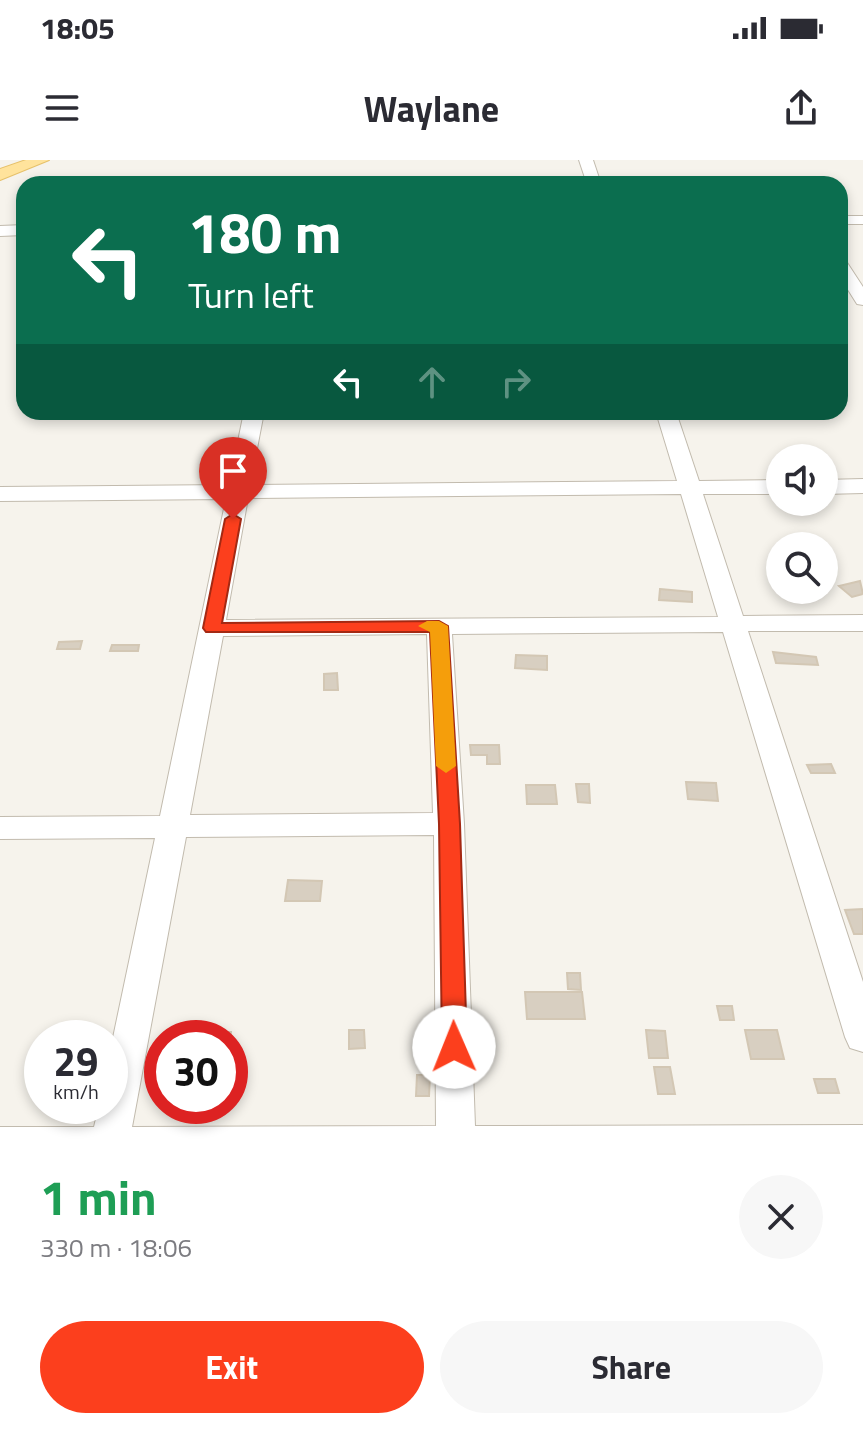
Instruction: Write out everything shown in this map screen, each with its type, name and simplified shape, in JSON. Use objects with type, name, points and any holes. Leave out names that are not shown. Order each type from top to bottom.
[{"type":"main road","points":[[0,175],[41,160]]},
{"type":"street","points":[[848,277],[863,300]]},
{"type":"street","points":[[110,1147],[252,420]]},
{"type":"street","points":[[669,420],[863,1037]]},
{"type":"street","points":[[838,487],[863,486]]},
{"type":"street","points":[[0,494],[766,487]]},
{"type":"street","points":[[212,628],[863,623]]},
{"type":"street","points":[[439,626],[449,824],[456,1146]]},
{"type":"street","points":[[0,828],[449,824]]},
{"type":"street","points":[[0,1145],[456,1146],[863,1142]]},
{"type":"building","points":[[860,581],[863,594],[852,597],[839,586]]},
{"type":"building","points":[[660,589],[692,592],[692,602],[659,600]]},
{"type":"building","points":[[82,641],[80,649],[57,649],[59,642]]},
{"type":"building","points":[[112,645],[139,645],[138,651],[110,651]]},
{"type":"building","points":[[773,652],[816,657],[818,665],[776,663]]},
{"type":"building","points":[[516,655],[547,656],[547,670],[515,668]]},
{"type":"building","points":[[337,673],[338,690],[324,690],[324,674]]},
{"type":"building","points":[[470,745],[499,745],[500,764],[487,764],[487,755],[471,755]]},
{"type":"building","points":[[831,764],[835,773],[811,773],[807,765]]},
{"type":"building","points":[[686,782],[716,783],[718,801],[688,799]]},
{"type":"building","points":[[576,784],[589,784],[590,803],[578,802]]},
{"type":"building","points":[[526,785],[555,785],[557,804],[527,804]]},
{"type":"building","points":[[288,880],[322,881],[320,901],[285,901]]},
{"type":"building","points":[[863,909],[863,934],[854,934],[845,910]]},
{"type":"building","points":[[567,973],[580,973],[581,990],[568,989]]},
{"type":"building","points":[[525,992],[582,992],[585,1019],[527,1019]]},
{"type":"building","points":[[717,1006],[732,1006],[734,1020],[720,1020]]},
{"type":"building","points":[[349,1030],[364,1030],[365,1048],[349,1049]]},
{"type":"building","points":[[646,1030],[665,1031],[668,1058],[649,1058]]},
{"type":"building","points":[[745,1030],[777,1030],[784,1059],[751,1059]]},
{"type":"building","points":[[654,1067],[670,1067],[675,1094],[658,1094]]},
{"type":"building","points":[[417,1075],[430,1075],[429,1096],[416,1096]]},
{"type":"building","points":[[814,1079],[835,1079],[839,1093],[818,1093]]},
{"type":"slow traffic","points":[[427,626],[439,626],[446,766]]},
{"type":"route","points":[[233,519],[212,628],[439,626],[449,824],[454,1047]]}]
